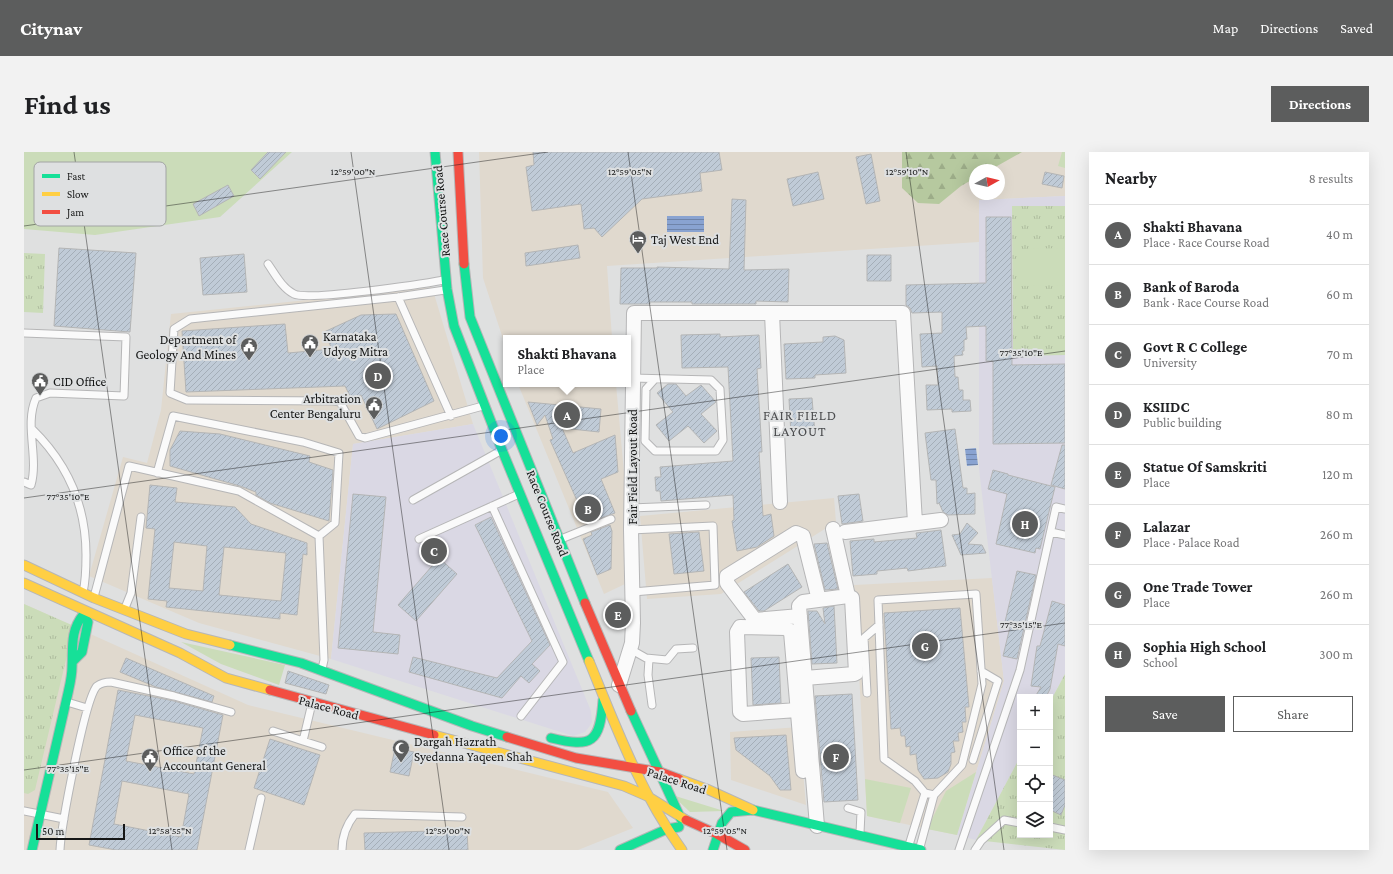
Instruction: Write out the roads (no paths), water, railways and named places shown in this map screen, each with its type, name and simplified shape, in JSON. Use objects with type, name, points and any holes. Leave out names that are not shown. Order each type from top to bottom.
[{"type":"main road","name":"Race Course Road","points":[[435,152],[447,289],[454,326],[502,450],[521,493],[603,698],[632,766],[647,796],[680,847]]},
{"type":"main road","name":"Race Course Road","points":[[458,152],[465,284],[470,317],[619,685],[684,822],[695,834]]},
{"type":"main road","name":"Palace Road","points":[[24,566],[94,598],[186,634],[289,659],[322,670],[373,693],[460,720],[472,726],[576,758],[632,766],[660,772],[709,790],[753,810],[813,825],[860,834],[920,850]]},
{"type":"main road","name":"Palace Road","points":[[24,584],[83,612],[180,653],[226,678],[312,702],[366,713],[611,782],[647,796],[684,822]]},
{"type":"main road","points":[[32,850],[39,814],[67,702],[73,661],[82,652],[88,622],[83,612],[83,592]]},
{"type":"main road","points":[[544,736],[574,744],[588,743],[594,738],[602,721],[603,698]]},
{"type":"main road","name":"Palace Road","points":[[460,720],[476,717]]},
{"type":"main road","name":"Palace Road","points":[[713,848],[722,823],[731,812],[753,810]]},
{"type":"main road","points":[[620,850],[684,822],[717,834],[745,850]]},
{"type":"main road","points":[[704,840],[713,848]]},
{"type":"street","name":"Fair Field Layout Road","points":[[619,685],[630,649],[633,623],[631,508],[634,313],[903,313],[915,523]]},
{"type":"street","points":[[772,313],[780,502]]},
{"type":"street","points":[[805,678],[856,673],[853,601],[848,596],[839,531],[941,520]]},
{"type":"street","points":[[800,616],[755,620],[727,583],[727,576],[796,533],[800,534],[803,536],[819,600]]},
{"type":"street","points":[[813,825],[800,603],[848,596]]},
{"type":"street","points":[[797,710],[742,714],[740,712],[737,632],[740,626],[789,629],[791,632],[797,710],[813,825]]},
{"type":"lane","points":[[268,264],[285,287],[300,296],[339,294],[447,279]]},
{"type":"lane","points":[[447,289],[398,297],[190,319],[174,329],[170,393],[187,400],[340,402],[359,436],[365,438],[451,416],[484,405]]},
{"type":"lane","points":[[398,297],[451,416]]},
{"type":"lane","points":[[24,333],[126,337],[124,396],[50,393],[36,398],[32,405],[34,472],[30,485],[24,482]]},
{"type":"lane","points":[[632,378],[711,380],[720,389],[723,440],[716,451],[655,451],[645,441],[646,390],[654,379]]},
{"type":"lane","points":[[157,473],[173,416],[303,442],[339,453],[335,523],[319,536]]},
{"type":"lane","points":[[32,429],[43,440],[61,464],[75,492],[80,507],[86,538],[86,582],[83,592]]},
{"type":"lane","points":[[413,500],[502,450]]},
{"type":"lane","points":[[94,598],[129,466],[239,492],[319,536]]},
{"type":"lane","points":[[419,539],[521,493]]},
{"type":"lane","points":[[631,508],[706,505]]},
{"type":"lane","points":[[492,506],[563,662],[521,716]]},
{"type":"lane","points":[[960,850],[1020,670],[1056,508],[1065,509]]},
{"type":"lane","points":[[124,610],[132,593],[141,517]]},
{"type":"lane","points":[[559,540],[611,519]]},
{"type":"lane","points":[[631,530],[713,526],[715,585],[633,592]]},
{"type":"lane","points":[[1050,532],[1065,536]]},
{"type":"lane","points":[[319,536],[324,660],[322,670]]},
{"type":"lane","points":[[920,850],[934,795],[962,765],[982,684],[976,594],[878,600],[884,759],[915,781],[925,793],[934,795]]},
{"type":"lane","points":[[867,694],[864,638],[879,625]]},
{"type":"lane","points":[[630,649],[649,659],[667,660],[676,649],[692,648]]},
{"type":"lane","points":[[649,659],[648,675],[652,705]]},
{"type":"lane","points":[[973,760],[998,681],[981,671]]},
{"type":"lane","points":[[60,850],[64,819],[87,708],[96,687],[102,683],[111,682],[174,696],[231,712]]},
{"type":"lane","points":[[67,702],[87,708]]},
{"type":"lane","points":[[303,741],[312,702]]},
{"type":"lane","points":[[272,731],[322,747]]},
{"type":"lane","points":[[909,847],[925,793]]},
{"type":"lane","points":[[250,850],[261,798]]},
{"type":"lane","points":[[848,808],[860,811],[862,814],[860,834]]},
{"type":"lane","points":[[24,811],[64,819]]},
{"type":"lane","points":[[342,850],[342,843],[348,823],[355,814],[462,817]]},
{"type":"lane","points":[[975,850],[981,841],[1004,820],[1017,822]]},
{"type":"lane","points":[[1053,828],[1065,830]]},
{"type":"water","points":[[667,216],[704,216],[704,232],[667,232]]},
{"type":"water","points":[[976,448],[978,465],[967,466],[965,449]]},
{"type":"place","name":"Taj West End","points":[[638,254]]},
{"type":"place","name":"Karnataka Udyog Mitra","points":[[310,358]]},
{"type":"place","name":"Department of Geology And Mines","points":[[249,361]]},
{"type":"place","name":"KSIIDC","points":[[378,376]]},
{"type":"place","name":"CID Office","points":[[40,396]]},
{"type":"place","name":"Shakti Bhavana","points":[[567,415]]},
{"type":"place","name":"Arbitration Center Bengaluru","points":[[374,420]]},
{"type":"place","name":"Bank of Baroda","points":[[588,509]]},
{"type":"place","name":"Sophia High School","points":[[1025,524]]},
{"type":"place","name":"Govt R C College","points":[[434,551]]},
{"type":"place","name":"Statue Of Samskriti","points":[[618,615]]},
{"type":"place","name":"One Trade Tower","points":[[925,646]]},
{"type":"place","name":"Lalazar","points":[[836,757]]},
{"type":"place","name":"Dargah Hazrath Syedanna Yaqeen Shah","points":[[401,763]]},
{"type":"place","name":"Office of the Accountant General","points":[[150,772]]},
{"type":"district","name":"FAIR FIELD LAYOUT","points":[[800,424]]}]
